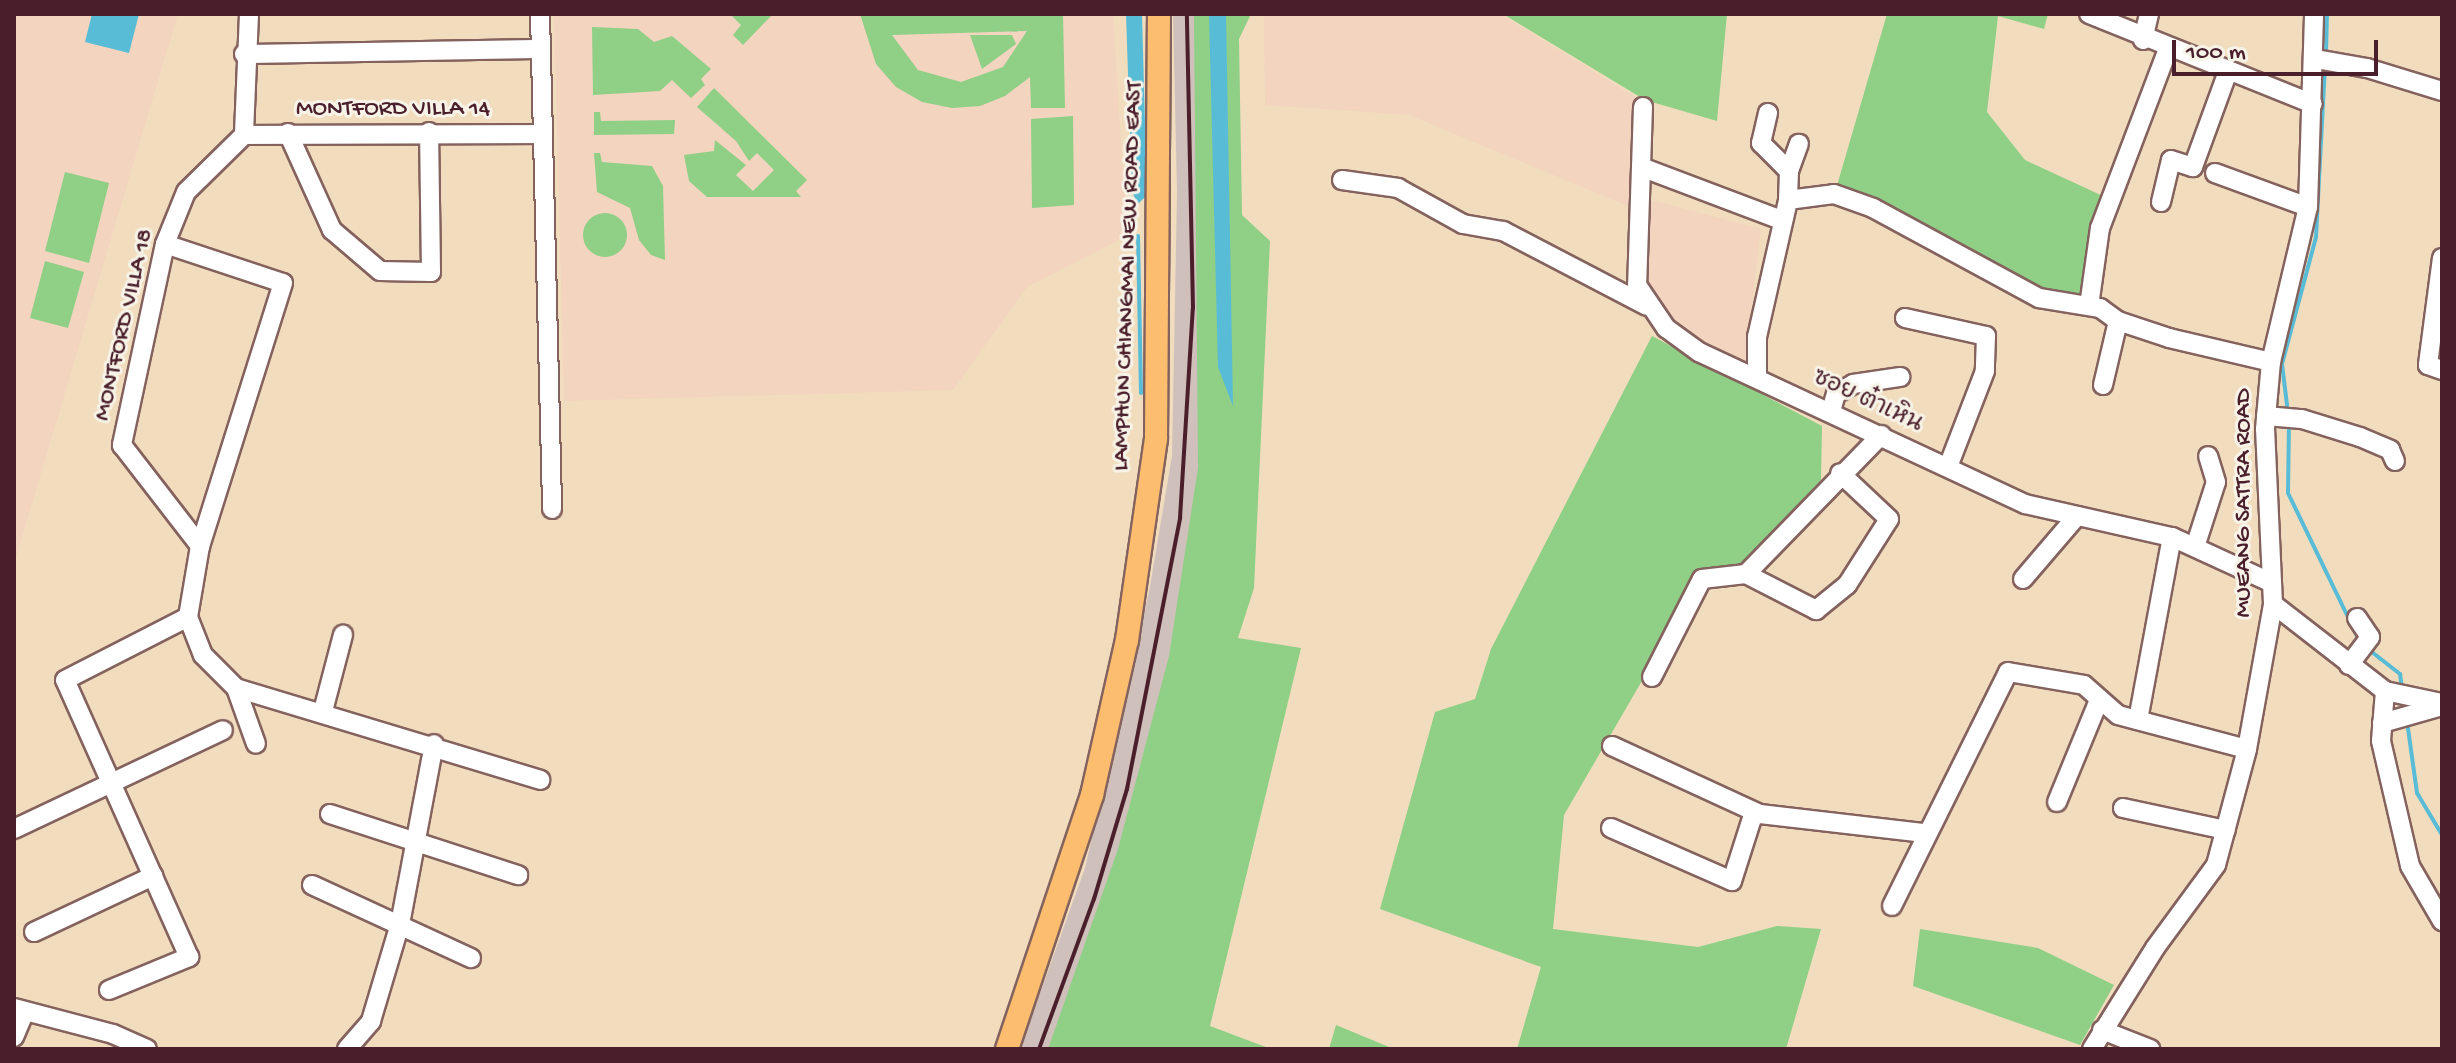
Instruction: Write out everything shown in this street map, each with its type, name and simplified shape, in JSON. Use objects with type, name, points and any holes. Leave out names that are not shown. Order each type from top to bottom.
[{"type":"main road","name":"LAMPHUN CHIANGMAI NEW ROAD EAST","points":[[1007,1049],[1092,795],[1127,640],[1156,439],[1159,14]]},
{"type":"street","points":[[244,135],[244,54],[249,14]]},
{"type":"street","points":[[540,14],[552,509]]},
{"type":"street","points":[[2089,14],[2227,74],[2313,104]]},
{"type":"street","points":[[2143,40],[2149,14]]},
{"type":"street","name":"MUEANG SATTRA ROAD","points":[[2092,1049],[2216,865],[2247,749],[2273,604],[2270,582],[2271,362],[2308,207],[2313,104],[2325,60],[2314,14]]},
{"type":"street","points":[[244,54],[541,49]]},
{"type":"street","points":[[2089,306],[2100,228],[2168,49]]},
{"type":"street","points":[[2325,60],[2442,91]]},
{"type":"street","points":[[2161,202],[2171,160],[2193,167],[2227,74]]},
{"type":"street","name":"ซอย ต๋าเหิน","points":[[1643,107],[1637,285],[1666,328],[1699,352],[1757,376],[2025,504],[2172,537],[2270,582]]},
{"type":"street","points":[[1768,113],[1761,143],[1789,171]]},
{"type":"street","points":[[288,133],[332,230],[380,271],[431,272],[429,132]]},
{"type":"street","name":"MONTFORD VILLA 14","points":[[244,135],[543,134]]},
{"type":"street","name":"MONTFORD VILLA 18","points":[[200,546],[122,445],[165,244],[186,192],[244,135]]},
{"type":"street","points":[[1757,376],[1757,337],[1781,220],[1788,200],[1789,171],[1799,144]]},
{"type":"street","points":[[1641,167],[1781,220]]},
{"type":"street","points":[[2215,173],[2308,207]]},
{"type":"street","points":[[1342,180],[1398,188],[1463,224],[1503,231],[1649,307]]},
{"type":"street","points":[[1788,200],[1834,194],[1873,208],[2039,298],[2089,306],[2118,321],[2214,351],[2271,362]]},
{"type":"street","points":[[165,244],[283,283],[200,546],[188,617],[203,655],[236,688],[256,744]]},
{"type":"street","points":[[2442,258],[2428,365],[2442,370]]},
{"type":"street","points":[[1905,318],[1986,336],[1985,371],[1948,467]]},
{"type":"street","points":[[2103,385],[2118,321]]},
{"type":"street","points":[[1831,411],[1836,394],[1853,384],[1900,377]]},
{"type":"street","points":[[2270,416],[2302,419],[2390,450],[2395,461]]},
{"type":"street","points":[[1746,574],[1840,473],[1881,435]]},
{"type":"street","points":[[2195,547],[2216,482],[2208,456]]},
{"type":"street","points":[[1652,677],[1702,579],[1746,574],[1816,610],[1847,585],[1889,519],[1840,473]]},
{"type":"street","points":[[2023,579],[2077,516]]},
{"type":"street","points":[[2138,720],[2172,537]]},
{"type":"street","points":[[2273,604],[2349,665],[2415,711]]},
{"type":"street","points":[[109,990],[189,957],[65,680],[188,617]]},
{"type":"street","points":[[2349,665],[2367,640],[2357,618]]},
{"type":"street","points":[[2267,635],[2292,621]]},
{"type":"street","points":[[323,711],[343,635]]},
{"type":"street","points":[[1892,906],[1925,833],[2008,672],[2084,685],[2118,715],[2247,749]]},
{"type":"street","points":[[236,688],[434,744],[540,780]]},
{"type":"street","points":[[2391,693],[2382,723],[2381,741],[2410,866],[2442,921]]},
{"type":"street","points":[[2057,802],[2099,700]]},
{"type":"street","points":[[2382,723],[2442,704]]},
{"type":"street","points":[[14,829],[223,730]]},
{"type":"street","points":[[347,1049],[371,1021],[400,924],[434,744]]},
{"type":"street","points":[[1612,746],[1754,812],[1925,833]]},
{"type":"street","points":[[2123,808],[2226,830]]},
{"type":"street","points":[[1611,828],[1732,881],[1754,812]]},
{"type":"street","points":[[330,814],[518,875]]},
{"type":"street","points":[[34,932],[153,876]]},
{"type":"street","points":[[312,885],[471,958]]},
{"type":"street","points":[[14,1037],[20,1009],[113,1034],[147,1049]]},
{"type":"street","points":[[2102,1030],[2150,1049]]},
{"type":"shaded area","points":[[14,14],[178,14],[14,564]]},
{"type":"shaded area","points":[[554,14],[1113,14],[1127,236],[1027,287],[953,390],[564,401]]},
{"type":"shaded area","points":[[1173,14],[1202,14],[1205,437],[1196,518],[1145,782],[1052,1049],[1020,1049],[1085,868],[1149,592],[1172,456],[1177,193]]},
{"type":"shaded area","points":[[1264,14],[1500,14],[1642,101],[1630,207],[1409,115],[1265,105]]},
{"type":"shaded area","points":[[1647,199],[1761,229],[1745,362],[1686,336],[1641,289]]},
{"type":"green space","points":[[730,14],[773,14],[743,45],[733,35],[741,25]]},
{"type":"green space","points":[[860,14],[1063,14],[1065,108],[1031,108],[1030,77],[1005,96],[980,106],[952,108],[922,102],[896,87],[876,64]],"holes":[[[1027,31],[1003,67],[961,82],[918,70],[892,35]]]},
{"type":"green space","points":[[1194,14],[1251,14],[1239,39],[1242,215],[1270,241],[1254,588],[1238,638],[1301,648],[1210,1026],[1271,1049],[1048,1049],[1118,849],[1169,656],[1198,468]]},
{"type":"green space","points":[[1503,14],[1727,14],[1717,121],[1645,100]]},
{"type":"green space","points":[[1887,14],[2048,14],[2044,29],[1998,16],[1987,112],[2025,160],[2105,197],[2085,300],[2039,294],[1836,189]]},
{"type":"green space","points":[[592,27],[638,29],[654,42],[672,36],[711,69],[701,79],[705,85],[691,98],[672,80],[660,91],[593,95]]},
{"type":"green space","points":[[970,35],[1012,35],[1016,44],[982,69]]},
{"type":"green space","points":[[714,88],[807,180],[796,191],[801,197],[707,197],[689,181],[684,155],[714,151],[715,140],[746,165],[736,175],[753,191],[774,170],[757,153],[749,161],[736,141],[697,107]]},
{"type":"green space","points":[[594,112],[600,112],[601,121],[675,120],[674,134],[594,135]]},
{"type":"green space","points":[[1073,116],[1074,205],[1032,208],[1031,119]]},
{"type":"green space","points":[[594,153],[600,153],[602,162],[652,166],[663,186],[665,260],[651,255],[639,240],[630,208],[597,192]]},
{"type":"green space","points":[[65,172],[109,183],[89,263],[45,251]]},
{"type":"green space","points":[[605,213],[621,219],[627,235],[621,251],[605,257],[589,251],[583,235],[589,219]]},
{"type":"green space","points":[[45,261],[84,272],[68,328],[30,318]]},
{"type":"green space","points":[[1652,336],[1822,426],[1821,480],[1741,568],[1707,569],[1564,815],[1553,929],[1698,947],[1777,926],[1821,929],[1786,1049],[1517,1049],[1541,967],[1380,909],[1435,712],[1475,699],[1491,649]]},
{"type":"green space","points":[[1920,929],[2038,948],[2114,985],[2080,1045],[1913,986]]},
{"type":"green space","points":[[1336,1025],[1394,1049],[1329,1049]]},
{"type":"water","points":[[92,14],[139,14],[129,53],[85,42]]},
{"type":"water","points":[[1126,14],[1142,14],[1147,195],[1138,204],[1132,192]]},
{"type":"water","points":[[1209,14],[1226,14],[1233,406],[1218,367]]},
{"type":"waterway","points":[[2326,54],[2327,14]]},
{"type":"waterway","points":[[2288,413],[2282,364],[2316,237],[2325,67]]},
{"type":"waterway","points":[[1138,236],[1141,393]]},
{"type":"waterway","points":[[2289,422],[2288,493],[2359,640]]},
{"type":"waterway","points":[[2368,649],[2400,674],[2402,688]]},
{"type":"waterway","points":[[2407,721],[2417,793],[2442,835]]},
{"type":"railway","points":[[1039,1049],[1094,899],[1127,789],[1180,518],[1193,308],[1187,14]]}]
